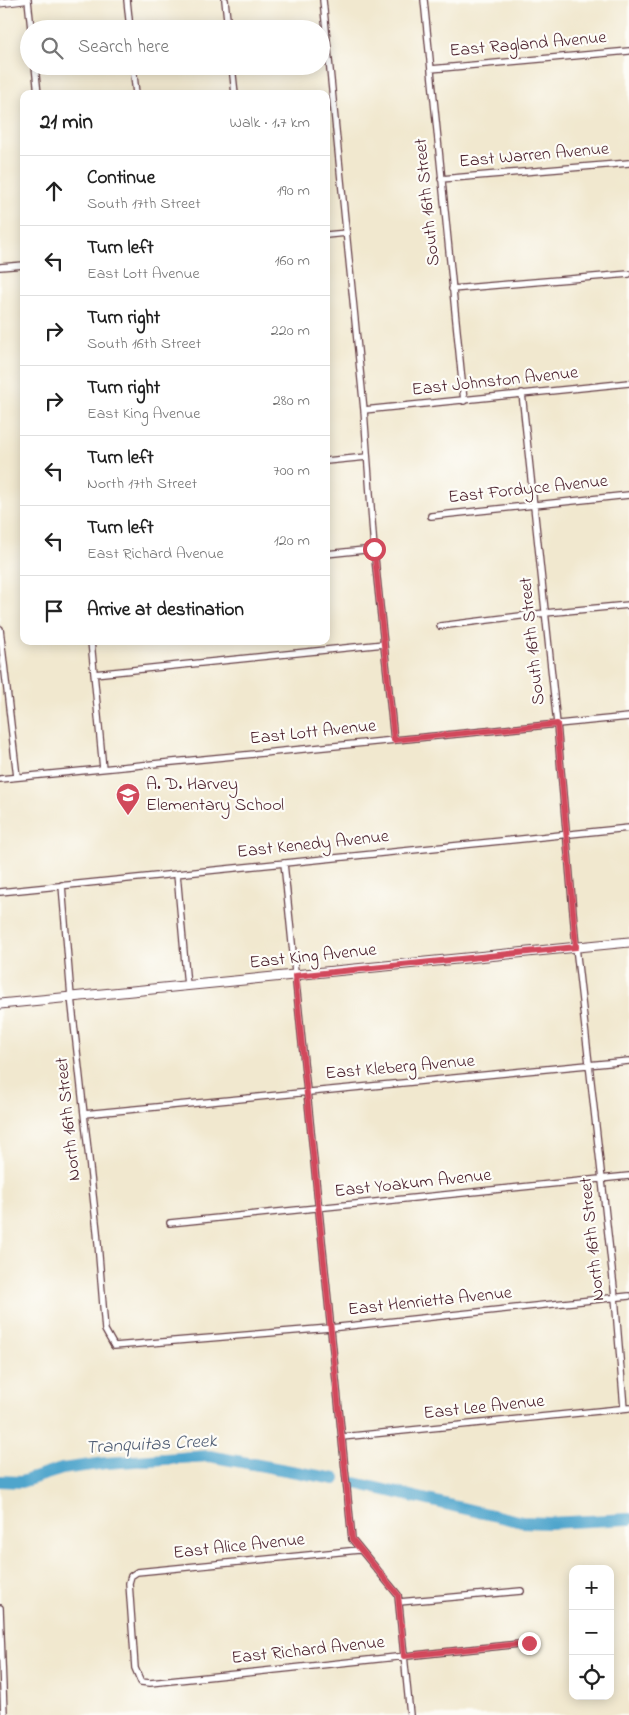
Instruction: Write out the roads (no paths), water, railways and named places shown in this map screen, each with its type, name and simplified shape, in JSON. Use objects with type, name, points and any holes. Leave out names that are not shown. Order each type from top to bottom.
[{"type":"main road","name":"East King Avenue","points":[[0,1004],[629,942]]},
{"type":"street","points":[[0,3],[26,0],[29,20]]},
{"type":"street","points":[[127,0],[129,20]]},
{"type":"street","points":[[225,0],[227,20]]},
{"type":"street","points":[[323,0],[325,20]]},
{"type":"street","name":"South 16th Street","points":[[424,0],[464,401]]},
{"type":"street","name":"East Ragland Avenue","points":[[431,70],[629,51]]},
{"type":"street","points":[[330,68],[364,410],[374,549],[394,740]]},
{"type":"street","points":[[36,75],[38,90]]},
{"type":"street","points":[[135,75],[136,90]]},
{"type":"street","points":[[233,75],[235,90]]},
{"type":"street","name":"East Warren Avenue","points":[[441,179],[629,163]]},
{"type":"street","points":[[330,235],[347,233]]},
{"type":"street","points":[[0,267],[20,264]]},
{"type":"street","points":[[452,289],[629,274]]},
{"type":"street","name":"East Johnston Avenue","points":[[364,410],[629,383]]},
{"type":"street","name":"South 16th Street","points":[[522,393],[557,724],[576,947],[589,1066]]},
{"type":"street","points":[[330,461],[367,457]]},
{"type":"street","name":"East Fordyce Avenue","points":[[431,516],[629,495]]},
{"type":"street","points":[[330,554],[374,549]]},
{"type":"street","points":[[440,626],[629,605]]},
{"type":"street","points":[[0,629],[3,693],[17,777]]},
{"type":"street","points":[[94,674],[384,644]]},
{"type":"street","points":[[91,645],[103,769]]},
{"type":"street","name":"East Lott Avenue","points":[[0,779],[629,717]]},
{"type":"street","name":"East Kenedy Avenue","points":[[0,892],[629,828]]},
{"type":"street","points":[[284,863],[352,1539],[359,1550],[398,1595],[410,1715]]},
{"type":"street","points":[[177,874],[186,986]]},
{"type":"street","name":"North 16th Street","points":[[62,886],[71,997],[97,1231],[105,1330],[114,1346]]},
{"type":"street","name":"East Kleberg Avenue","points":[[84,1114],[629,1061]]},
{"type":"street","name":"North 16th Street","points":[[589,1066],[627,1408]]},
{"type":"street","name":"East Yoakum Avenue","points":[[170,1223],[629,1176]]},
{"type":"street","name":"East Henrietta Avenue","points":[[114,1346],[330,1328],[629,1296]]},
{"type":"street","name":"East Lee Avenue","points":[[342,1437],[627,1408]]},
{"type":"street","name":"East Alice Avenue","points":[[150,1683],[141,1682],[135,1668],[129,1583],[131,1576],[136,1572],[359,1550]]},
{"type":"street","points":[[399,1602],[521,1591]]},
{"type":"street","points":[[0,1608],[4,1715]]},
{"type":"street","name":"East Richard Avenue","points":[[150,1683],[529,1643]]},
{"type":"waterway","name":"Tranquitas Creek","points":[[0,1481],[21,1482],[62,1469],[105,1463],[209,1456],[335,1479]]},
{"type":"waterway","name":"Tranquitas Creek","points":[[355,1483],[522,1522],[549,1523],[629,1519]]},
{"type":"place","name":"A. D. Harvey Elementary School","points":[[128,816]]}]
